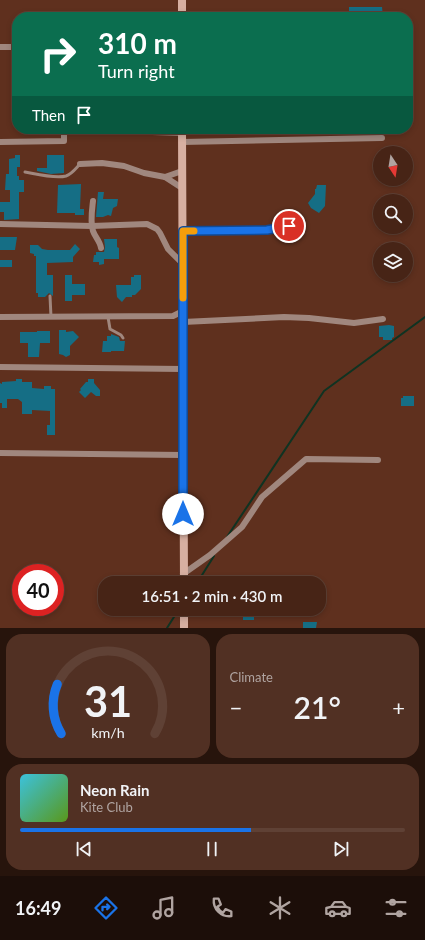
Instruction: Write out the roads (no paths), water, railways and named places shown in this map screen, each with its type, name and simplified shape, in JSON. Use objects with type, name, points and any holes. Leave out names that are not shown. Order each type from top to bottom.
[{"type":"street","points":[[182,0],[182,12]]},
{"type":"street","points":[[0,47],[12,47]]},
{"type":"street","points":[[0,142],[64,141],[64,134]]},
{"type":"street","points":[[182,134],[184,574]]},
{"type":"street","points":[[182,142],[382,138]]},
{"type":"street","points":[[80,164],[111,163],[124,166],[144,173],[165,177],[182,188]]},
{"type":"street","points":[[165,177],[182,171]]},
{"type":"street","points":[[93,201],[92,226],[101,244],[101,248]]},
{"type":"street","points":[[183,231],[267,230],[278,229],[301,222]]},
{"type":"street","points":[[0,224],[92,226],[144,224],[152,226],[160,232],[168,249],[183,264]]},
{"type":"street","points":[[0,317],[173,316],[183,311]]},
{"type":"street","points":[[173,316],[183,323],[284,317],[354,323],[383,319]]},
{"type":"street","points":[[0,367],[183,369]]},
{"type":"street","points":[[0,454],[183,455]]},
{"type":"street","points":[[184,574],[210,556],[242,527],[262,497],[306,459],[378,460]]},
{"type":"street","points":[[184,616],[184,628]]},
{"type":"lane","points":[[25,172],[58,177],[66,176],[73,172],[80,164]]},
{"type":"lane","points":[[50,296],[51,317]]},
{"type":"lane","points":[[108,317],[110,329],[121,334],[123,338]]},
{"type":"waterway","points":[[227,537],[324,391],[425,317]]},
{"type":"waterway","points":[[201,576],[214,556]]},
{"type":"waterway","points":[[167,628],[175,616]]}]
